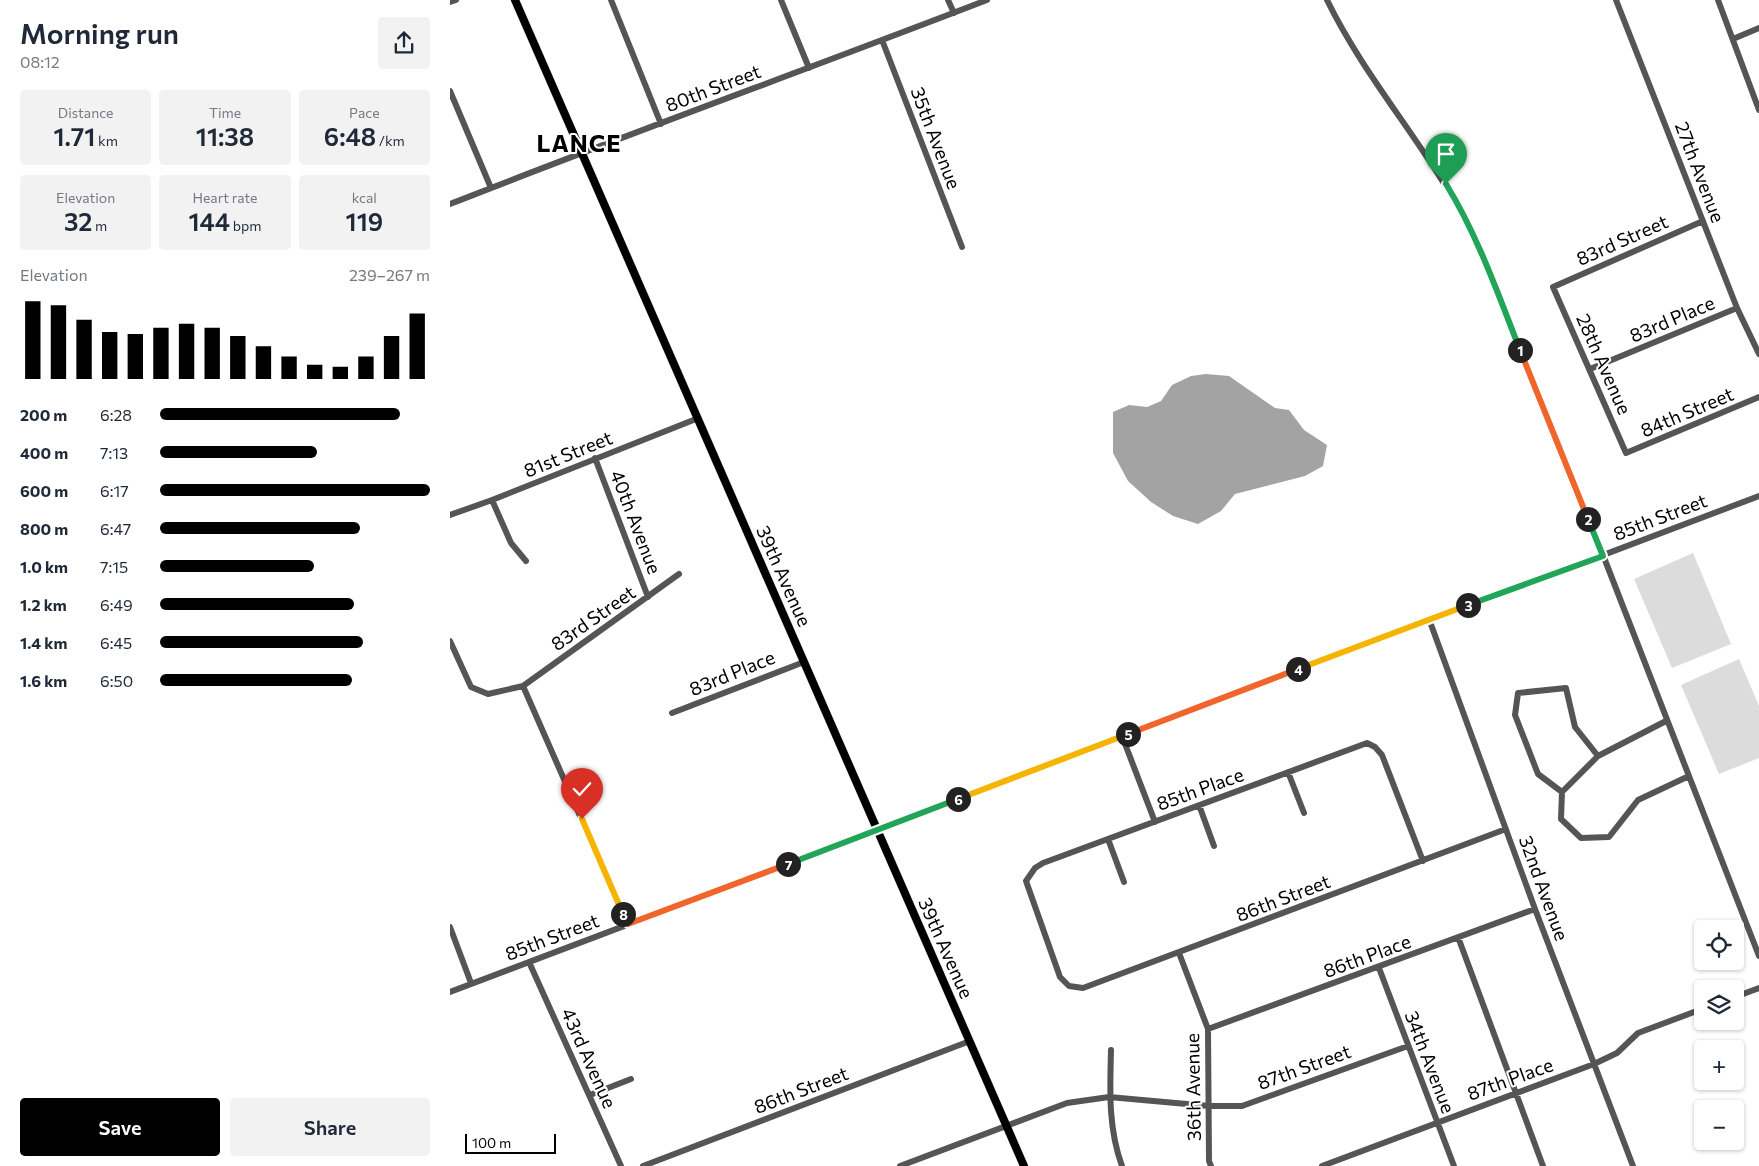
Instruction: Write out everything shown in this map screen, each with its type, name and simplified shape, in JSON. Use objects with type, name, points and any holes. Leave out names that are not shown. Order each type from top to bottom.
[{"type":"main road","name":"39th Avenue","points":[[515,0],[696,419],[1024,1166]]},
{"type":"street","points":[[450,2],[456,0]]},
{"type":"street","points":[[611,0],[661,124]]},
{"type":"street","points":[[781,0],[809,68]]},
{"type":"street","points":[[948,0],[954,13]]},
{"type":"street","name":"80th Street","points":[[450,204],[580,153],[987,0]]},
{"type":"street","points":[[1327,0],[1355,49],[1455,199],[1477,244],[1603,556],[1759,956]]},
{"type":"street","name":"27th Avenue","points":[[1616,0],[1737,308],[1759,354]]},
{"type":"street","points":[[1718,0],[1759,110]]},
{"type":"street","points":[[1732,39],[1759,28]]},
{"type":"street","name":"35th Avenue","points":[[882,40],[962,247]]},
{"type":"street","points":[[450,90],[491,188]]},
{"type":"street","name":"83rd Street","points":[[1554,287],[1703,221]]},
{"type":"street","name":"28th Avenue","points":[[1554,287],[1626,453]]},
{"type":"street","name":"83rd Place","points":[[1590,369],[1737,308]]},
{"type":"street","name":"84th Street","points":[[1626,453],[1759,397]]},
{"type":"street","name":"81st Street","points":[[450,515],[696,419]]},
{"type":"street","name":"40th Avenue","points":[[595,458],[648,597]]},
{"type":"street","name":"85th Street","points":[[450,992],[1429,619],[1603,556],[1759,496]]},
{"type":"street","points":[[492,500],[511,544],[526,561]]},
{"type":"street","name":"83rd Street","points":[[523,686],[679,574]]},
{"type":"street","name":"32nd Avenue","points":[[1429,619],[1535,909],[1633,1166]]},
{"type":"street","points":[[450,641],[471,687],[488,694],[523,686],[628,924]]},
{"type":"street","name":"83rd Place","points":[[672,713],[804,662]]},
{"type":"street","points":[[1562,792],[1538,774],[1515,715],[1518,693],[1566,688],[1575,727],[1598,756]]},
{"type":"street","points":[[1666,721],[1598,756],[1562,792],[1562,819],[1581,838],[1609,837],[1638,800],[1688,776]]},
{"type":"street","points":[[1122,736],[1155,822]]},
{"type":"street","name":"85th Place","points":[[1070,986],[1060,977],[1027,888],[1028,874],[1043,863],[1367,743],[1375,747],[1382,755],[1423,861]]},
{"type":"street","points":[[1288,772],[1304,813]]},
{"type":"street","points":[[1199,805],[1214,846]]},
{"type":"street","name":"86th Street","points":[[1070,986],[1083,988],[1506,829]]},
{"type":"street","points":[[1108,839],[1124,882]]},
{"type":"street","name":"86th Place","points":[[1208,1029],[1379,968],[1535,909]]},
{"type":"street","points":[[450,927],[471,983]]},
{"type":"street","points":[[1458,937],[1543,1166]]},
{"type":"street","name":"36th Avenue","points":[[1179,953],[1208,1029],[1209,1161],[1211,1166]]},
{"type":"street","name":"43rd Avenue","points":[[529,962],[621,1166]]},
{"type":"street","name":"34th Avenue","points":[[1379,968],[1454,1166]]},
{"type":"street","points":[[1744,994],[1759,988]]},
{"type":"street","name":"87th Place","points":[[1322,1166],[1594,1064],[1618,1053],[1638,1033],[1694,1012]]},
{"type":"street","name":"86th Street","points":[[643,1166],[970,1041]]},
{"type":"street","name":"87th Street","points":[[1007,1126],[1067,1103],[1109,1097],[1209,1106],[1242,1106],[1408,1046]]},
{"type":"street","points":[[1111,1050],[1109,1097],[1114,1143],[1122,1166]]},
{"type":"street","points":[[590,1094],[631,1079]]},
{"type":"street","points":[[900,1166],[1007,1126]]},
{"type":"shaded area","points":[[1206,374],[1229,376],[1275,408],[1289,410],[1304,430],[1327,445],[1323,466],[1305,476],[1235,494],[1221,511],[1198,524],[1173,516],[1151,502],[1128,481],[1113,453],[1113,412],[1129,405],[1147,407],[1161,401],[1172,385],[1191,376]]},
{"type":"shaded area","points":[[1693,553],[1731,644],[1672,668],[1634,579]]},
{"type":"shaded area","points":[[1739,659],[1759,706],[1759,758],[1719,774],[1681,685]]},
{"type":"district","name":"LANCE","points":[[579,144]]},
{"type":"route","points":[[582,819],[628,924],[1429,619],[1603,556],[1477,244],[1461,209],[1446,184]]}]
